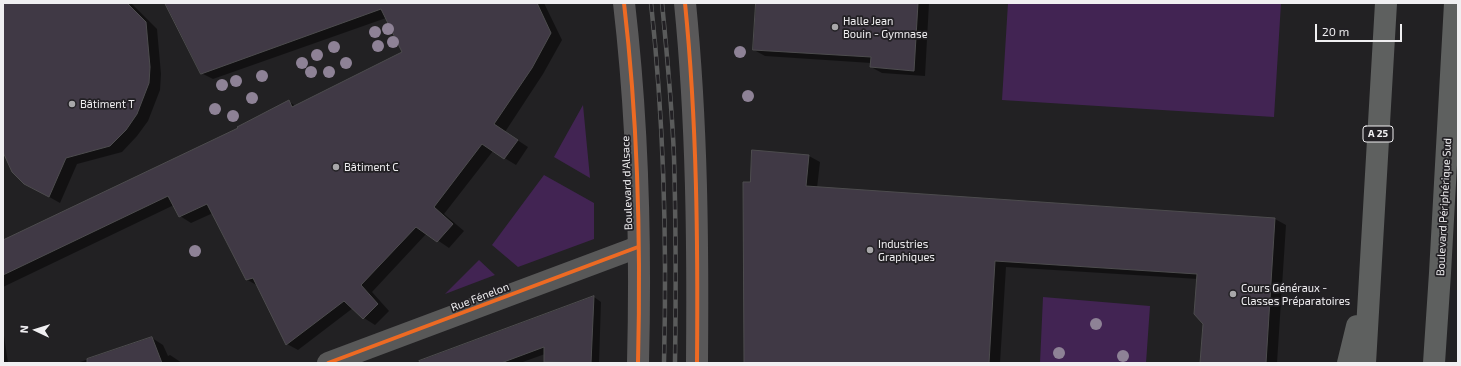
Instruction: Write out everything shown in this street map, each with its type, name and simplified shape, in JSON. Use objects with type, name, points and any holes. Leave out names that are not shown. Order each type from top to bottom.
[{"type":"highway","name":"A 25","points":[[1365,363],[1386,3]]},
{"type":"highway","name":"Boulevard Périphérique Sud","points":[[1434,363],[1455,3]]},
{"type":"highway","points":[[1348,363],[1371,264]]},
{"type":"highway","points":[[1440,273],[1441,363]]},
{"type":"main road","name":"Boulevard d'Alsace","points":[[624,3],[634,115],[638,247],[638,363]]},
{"type":"main road","points":[[684,3],[692,94],[696,170],[698,263],[697,363]]},
{"type":"street","name":"Rue Fénelon","points":[[328,363],[638,247]]},
{"type":"shaded area","points":[[1008,3],[1281,3],[1274,117],[1002,100]]},
{"type":"shaded area","points":[[583,105],[590,178],[554,157]]},
{"type":"shaded area","points":[[544,175],[594,203],[594,239],[518,267],[492,245]]},
{"type":"shaded area","points":[[479,260],[495,275],[445,294]]},
{"type":"shaded area","points":[[1043,297],[1150,306],[1146,363],[1040,363]]},
{"type":"building","name":"Bâtiment T","points":[[3,3],[127,3],[146,22],[150,67],[149,83],[137,114],[126,130],[110,146],[66,158],[49,197],[24,184],[12,172],[3,152]]},
{"type":"building","name":"Bâtiment C","points":[[165,3],[537,3],[551,33],[532,68],[494,124],[518,140],[504,159],[482,144],[434,207],[453,224],[437,242],[416,227],[361,285],[378,304],[363,319],[344,301],[286,345],[253,278],[246,280],[207,204],[179,217],[168,196],[3,275],[3,240],[238,128],[237,127],[289,100],[292,107],[402,52],[381,9],[201,74]]},
{"type":"building","name":"Halle Jean Bouin - Gymnase","points":[[756,3],[918,3],[914,71],[870,67],[871,57],[753,50]]},
{"type":"building","name":"Industries Graphiques","points":[[752,150],[809,155],[806,186],[1275,218],[1266,363],[1200,363],[1203,324],[1194,314],[1197,274],[995,261],[989,363],[744,363],[743,182],[750,182]]},
{"type":"building","points":[[594,296],[591,363],[544,362],[544,347],[501,363],[420,363],[419,361]]},
{"type":"building","points":[[152,337],[162,363],[87,363],[87,359]]},
{"type":"railway","points":[[651,3],[659,93],[664,183],[664,363]]},
{"type":"railway","points":[[662,3],[671,99],[674,157],[676,260],[675,363]]},
{"type":"cycle path","points":[[624,3],[633,93],[639,228],[638,363]]},
{"type":"cycle path","points":[[685,3],[692,93],[696,183],[697,363]]},
{"type":"cycle path","points":[[328,363],[638,247]]},
{"type":"place","name":"Halle Jean Bouin - Gymnase","points":[[835,27]]},
{"type":"place","name":"Bâtiment T","points":[[72,104]]},
{"type":"place","name":"Bâtiment C","points":[[336,167]]},
{"type":"place","name":"Industries Graphiques","points":[[870,250]]},
{"type":"place","name":"Cours Généraux - Classes Préparatoires","points":[[1233,294]]}]
